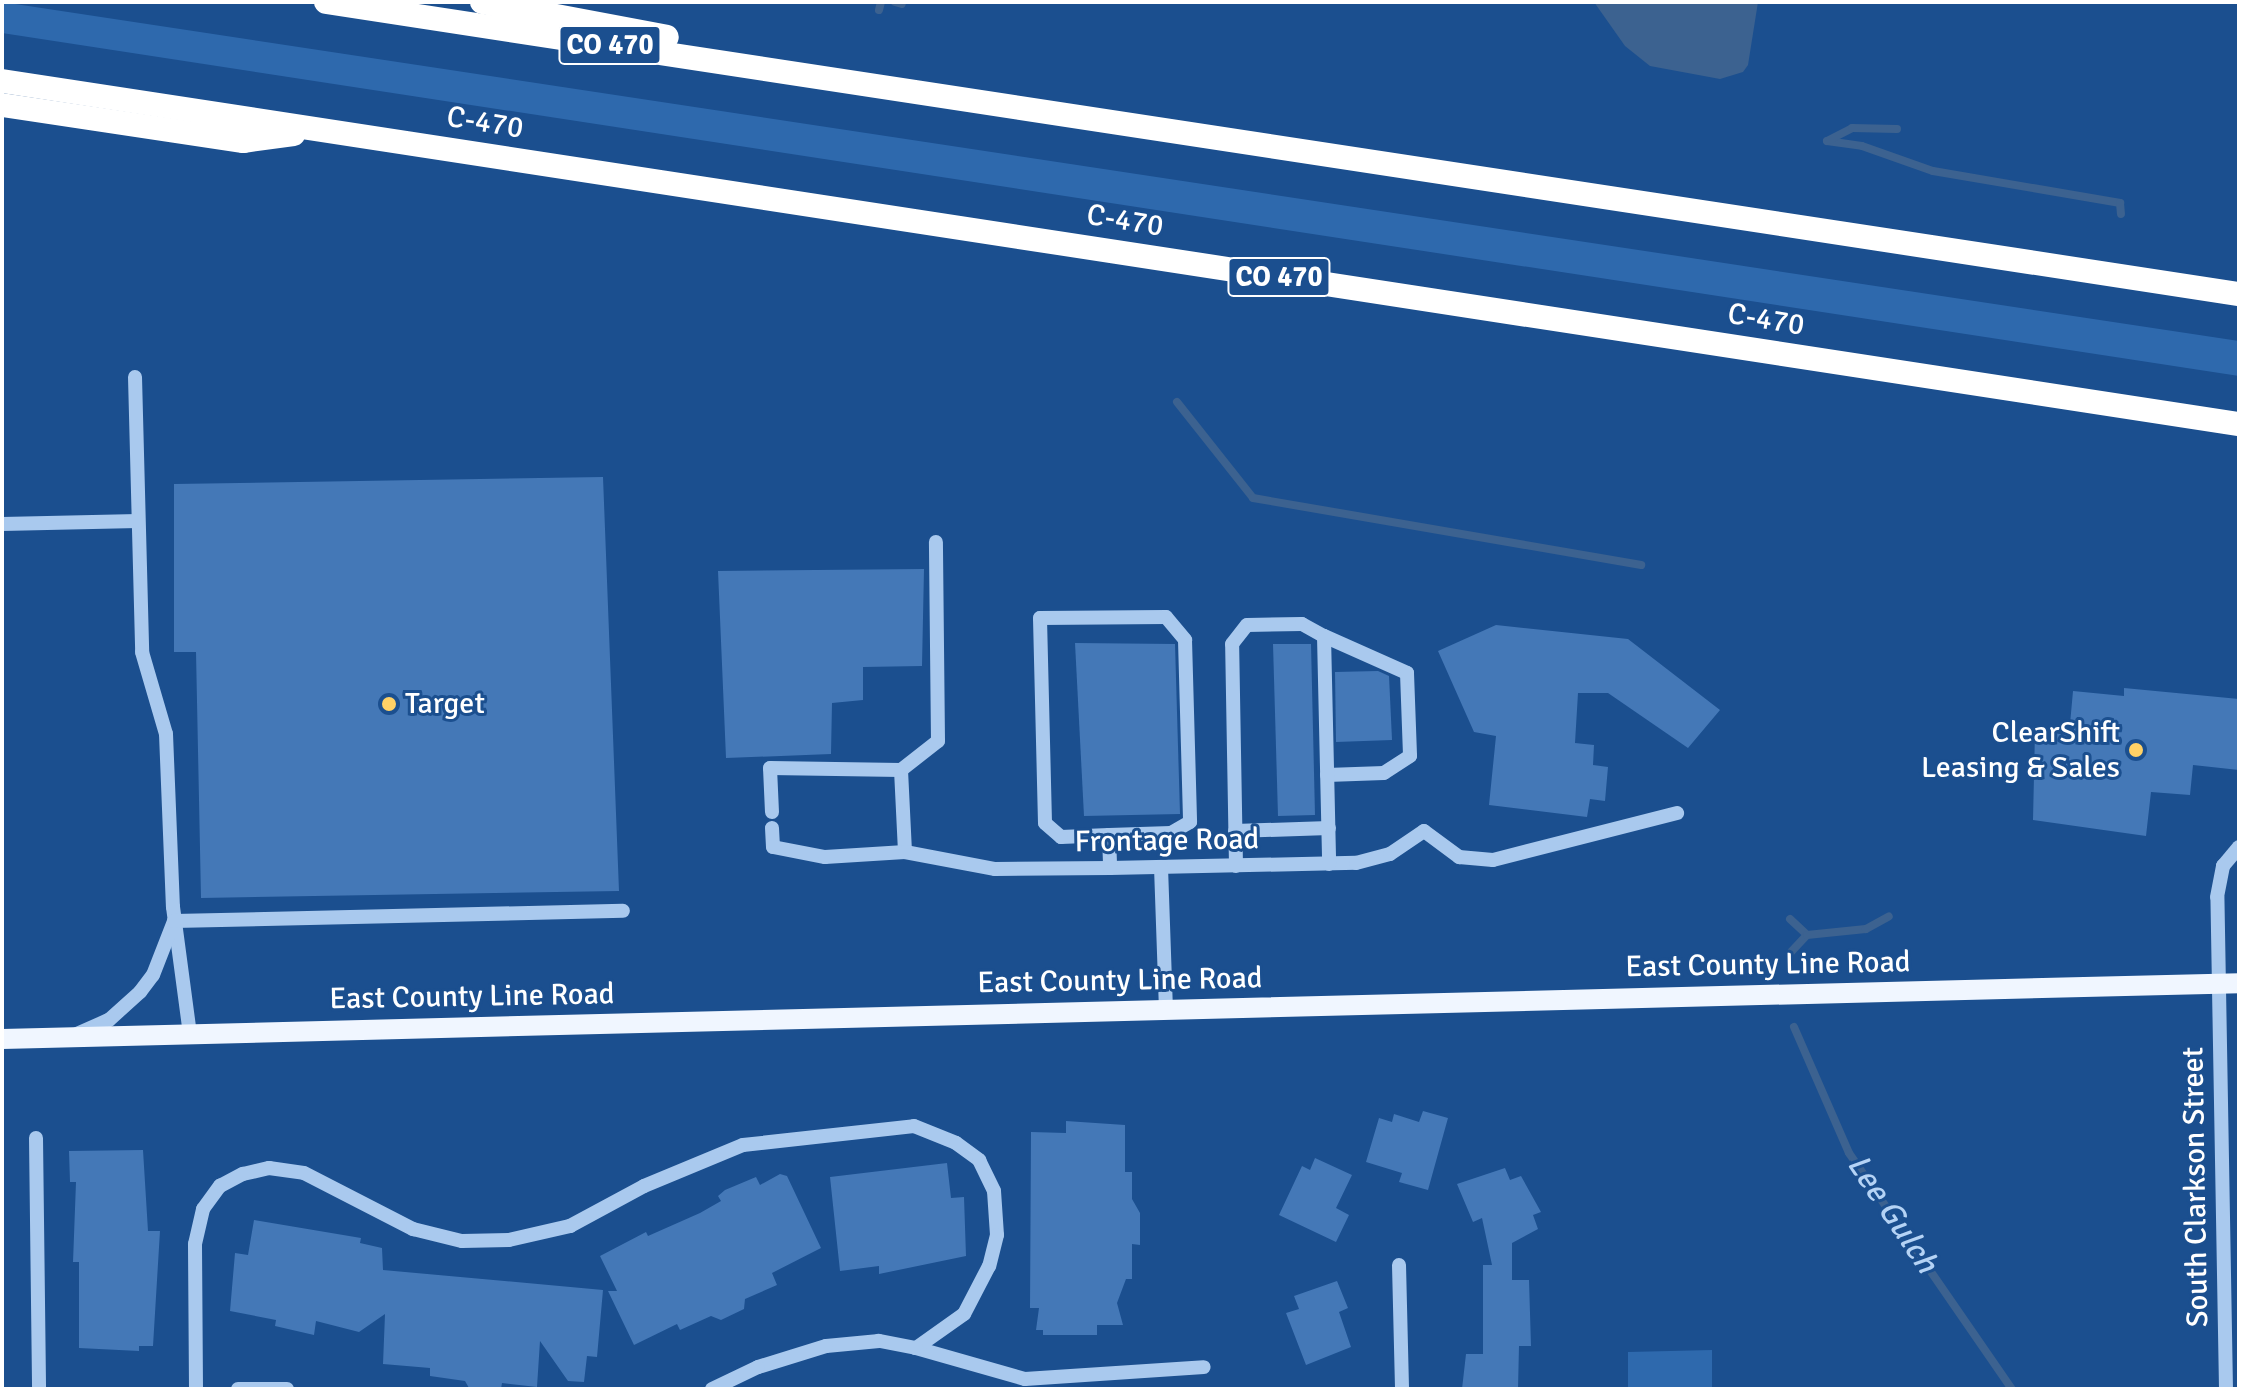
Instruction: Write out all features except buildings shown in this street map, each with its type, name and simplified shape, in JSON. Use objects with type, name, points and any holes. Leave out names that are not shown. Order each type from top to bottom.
[{"type":"highway","name":"CO 470","points":[[326,2],[2239,294]]},
{"type":"highway","points":[[482,2],[826,62],[894,89]]},
{"type":"highway","name":"C-470","points":[[2,81],[2239,424]]},
{"type":"highway","points":[[2,105],[243,141],[320,130]]},
{"type":"main road","name":"East County Line Road","points":[[2,1039],[2239,983]]},
{"type":"street","points":[[135,377],[142,652],[166,734],[174,921],[190,1034]]},
{"type":"street","points":[[2,524],[138,521]]},
{"type":"street","points":[[772,812],[770,768],[901,770],[938,741],[936,542]]},
{"type":"street","points":[[1166,617],[1185,640],[1190,822],[1171,833],[1109,835],[1061,837],[1045,823],[1040,618],[1166,617]]},
{"type":"street","points":[[1236,866],[1232,644],[1247,625],[1302,624],[1407,673],[1410,756],[1384,773],[1327,775]]},
{"type":"street","points":[[1324,636],[1329,864]]},
{"type":"street","points":[[901,770],[905,852]]},
{"type":"street","name":"Frontage Road","points":[[772,828],[773,847],[825,857],[905,852],[995,869],[1236,866],[1329,864],[1390,854],[1424,831],[1459,857],[1493,860],[1677,813]]},
{"type":"street","points":[[1235,831],[1329,828]]},
{"type":"street","points":[[1109,835],[1110,868]]},
{"type":"street","name":"South Clarkson Street","points":[[2226,1389],[2217,983],[2218,887],[2223,866],[2239,847]]},
{"type":"street","points":[[1161,867],[1166,1010]]},
{"type":"street","points":[[174,921],[623,911]]},
{"type":"street","points":[[70,1038],[109,1020],[140,992],[153,975],[174,921]]},
{"type":"street","points":[[196,1389],[195,1244],[203,1209],[220,1186],[243,1174],[269,1168],[304,1173],[413,1229],[462,1241],[497,1240],[570,1226],[644,1186],[743,1145],[914,1126],[956,1143],[979,1160],[994,1191],[997,1235],[989,1266],[964,1314],[916,1348]]},
{"type":"street","points":[[36,1138],[39,1389]]},
{"type":"street","points":[[2223,1223],[2239,1223]]},
{"type":"street","points":[[1399,1265],[1402,1389]]},
{"type":"street","points":[[712,1389],[758,1367],[826,1346],[879,1341],[916,1348],[1025,1379],[1204,1367]]},
{"type":"street","points":[[238,1389],[287,1389]]},
{"type":"shaded area","points":[[2,2],[2239,341],[2239,376],[2,33]]},
{"type":"shaded area","points":[[1594,2],[1758,2],[1748,65],[1743,72],[1720,79],[1650,66],[1625,46]]},
{"type":"shaded area","points":[[1712,1350],[1712,1389],[1628,1389],[1628,1352]]},
{"type":"waterway","points":[[879,10],[881,2]]},
{"type":"waterway","points":[[895,2],[902,4]]},
{"type":"waterway","points":[[1827,141],[1852,128],[1897,129]]},
{"type":"waterway","points":[[1827,141],[1862,146],[1933,171],[2120,203],[2121,214]]},
{"type":"waterway","points":[[1177,402],[1253,498],[1641,565]]},
{"type":"waterway","name":"Lee Gulch","points":[[1791,952],[1807,935],[1866,929],[1889,916]]},
{"type":"waterway","name":"Lee Gulch","points":[[1790,919],[1807,935]]},
{"type":"waterway","name":"Lee Gulch","points":[[1794,1027],[1849,1153],[2012,1389]]},
{"type":"place","name":"Target","points":[[389,704]]},
{"type":"place","name":"ClearShift Leasing & Sales","points":[[2136,750]]}]
